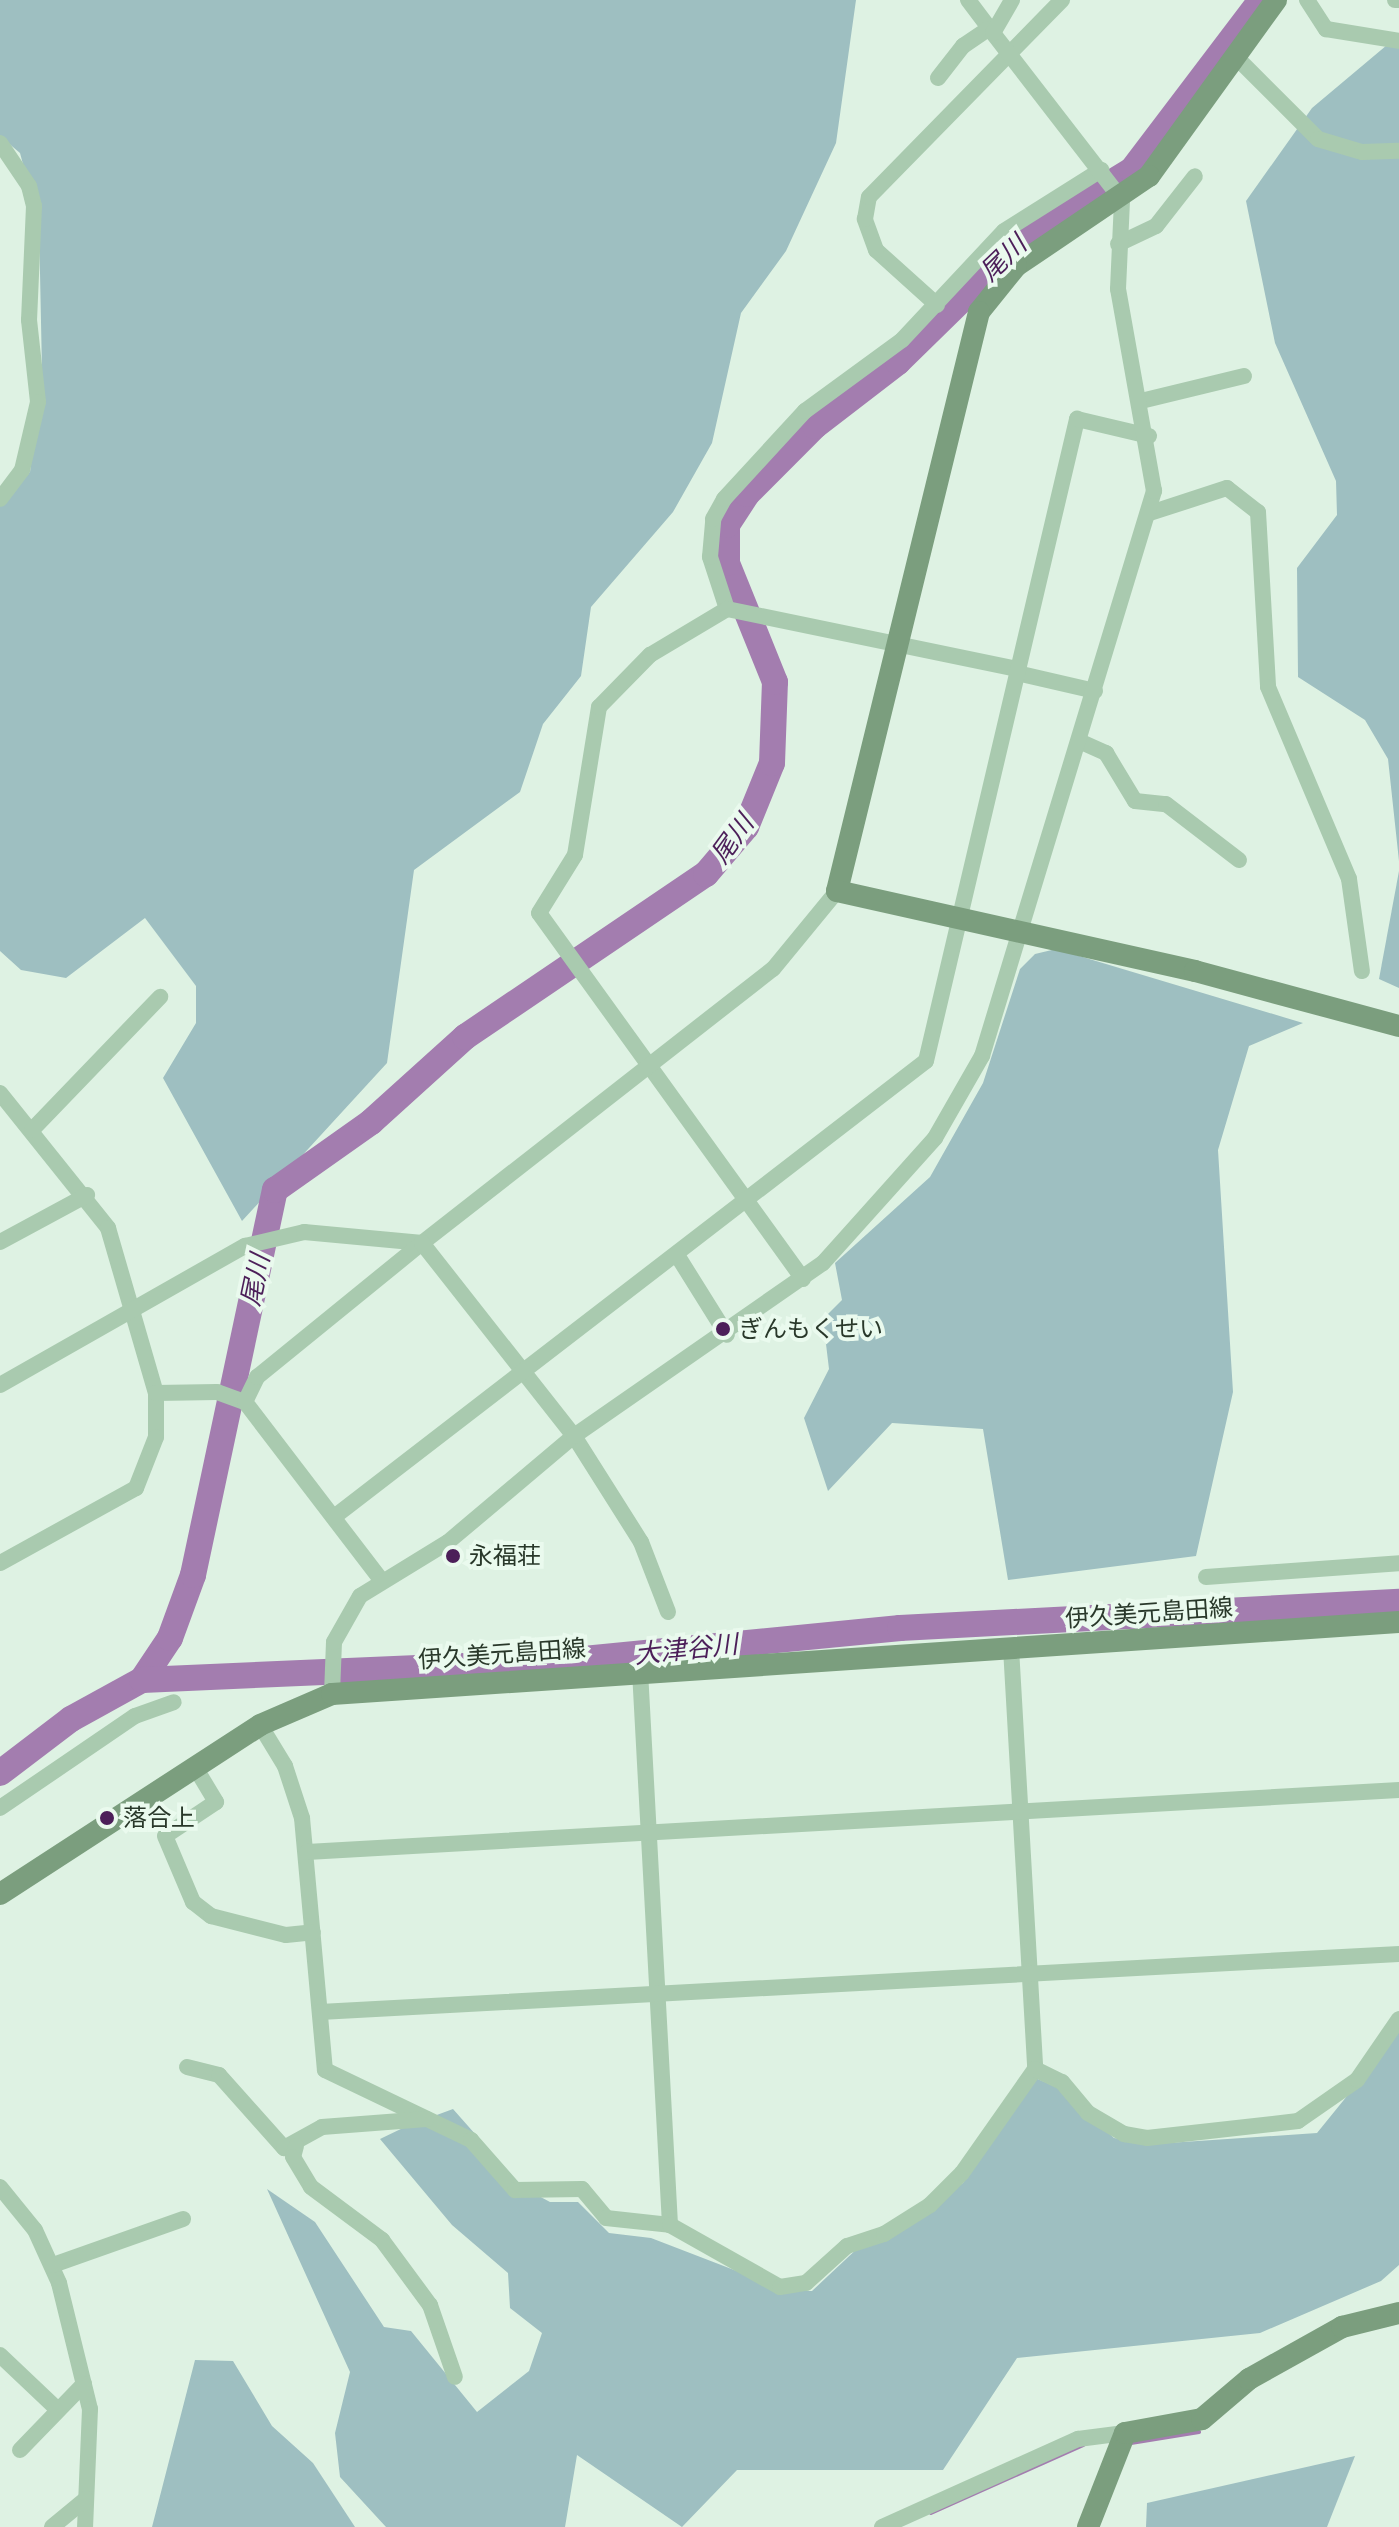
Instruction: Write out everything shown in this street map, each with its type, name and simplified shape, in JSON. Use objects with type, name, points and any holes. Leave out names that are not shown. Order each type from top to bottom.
[{"type":"street","points":[[332,1688],[334,1642],[354,1603],[381,1580],[458,1534],[574,1436],[727,1335],[803,1279],[847,1241],[953,1115],[982,1056],[1018,931],[1150,513],[1149,436],[1118,289],[1120,196],[968,0]]},
{"type":"street","points":[[938,78],[963,46],[990,31],[1012,0]]},
{"type":"street","points":[[937,305],[876,250],[865,219],[869,197],[1011,57],[1062,0]]},
{"type":"street","points":[[242,1399],[257,1377],[792,952],[837,891],[979,312],[1016,266],[1120,196],[1163,160],[1276,0]]},
{"type":"street","points":[[1307,0],[1326,29],[1399,41]]},
{"type":"street","points":[[1236,57],[1318,139],[1362,152],[1399,151]]},
{"type":"street","points":[[0,143],[29,186],[34,206],[29,320],[38,402],[22,470],[0,499]]},
{"type":"street","points":[[730,609],[710,557],[718,508],[805,411],[902,340],[1018,219],[1103,172]]},
{"type":"street","points":[[1118,244],[1156,226],[1195,176]]},
{"type":"street","points":[[1141,401],[1244,376]]},
{"type":"street","points":[[334,1517],[747,1202],[926,1061],[1077,419],[1149,436]]},
{"type":"street","points":[[1150,513],[1227,488],[1258,512],[1268,687],[1349,879],[1362,971]]},
{"type":"street","points":[[803,1279],[646,1068],[539,913],[575,855],[599,707],[650,655],[730,609],[761,611],[1095,691]]},
{"type":"street","points":[[1079,741],[1106,753],[1135,801],[1166,804],[1239,860]]},
{"type":"street","points":[[837,891],[1018,931],[1399,1026]]},
{"type":"street","points":[[32,1130],[160,997]]},
{"type":"street","points":[[0,1093],[87,1195],[115,1247],[131,1314],[156,1393],[156,1437],[136,1488],[0,1563]]},
{"type":"street","points":[[0,1242],[87,1195]]},
{"type":"street","points":[[0,1385],[131,1314],[245,1246],[280,1236],[328,1232],[422,1243],[574,1436],[641,1542],[668,1612]]},
{"type":"street","points":[[677,1255],[727,1335]]},
{"type":"street","points":[[156,1393],[217,1392],[242,1399],[381,1580]]},
{"type":"street","points":[[1206,1577],[1399,1563]]},
{"type":"street","name":"伊久美元島田線","points":[[0,1894],[260,1725],[332,1688],[1399,1622]]},
{"type":"street","points":[[260,1725],[298,1795],[307,1852],[325,2070],[471,2140],[515,2190],[582,2189],[606,2218],[670,2225],[794,2288],[847,2246],[906,2223],[947,2191],[1035,2069],[1011,1648]]},
{"type":"street","points":[[640,1671],[670,2225]]},
{"type":"street","points":[[0,1808],[135,1716],[174,1702]]},
{"type":"street","points":[[195,1767],[216,1802],[165,1836],[193,1902],[211,1916],[286,1935],[313,1932]]},
{"type":"street","points":[[307,1852],[1399,1790]]},
{"type":"street","points":[[320,2012],[1399,1954]]},
{"type":"street","points":[[1035,2069],[1062,2082],[1088,2113],[1124,2134],[1147,2138],[1298,2121],[1357,2080],[1399,2019]]},
{"type":"street","points":[[187,2067],[219,2075],[275,2141],[296,2146]]},
{"type":"street","points":[[428,2119],[322,2127],[296,2146],[293,2157],[311,2187],[382,2240],[430,2305],[455,2377]]},
{"type":"street","points":[[1,2188],[53,2265],[84,2384],[85,2527]]},
{"type":"street","points":[[53,2265],[183,2219]]},
{"type":"street","points":[[882,2527],[1093,2433],[1125,2433],[1202,2419],[1249,2379],[1342,2327],[1399,2313]]},
{"type":"street","points":[[0,2355],[58,2410]]},
{"type":"street","points":[[20,2450],[84,2384]]},
{"type":"street","points":[[1088,2527],[1125,2433]]},
{"type":"street","points":[[52,2527],[86,2499]]},
{"type":"shaded area","points":[[0,0],[856,0],[836,143],[786,251],[741,313],[712,443],[673,512],[591,607],[581,676],[543,724],[520,792],[414,870],[387,1063],[242,1221],[163,1078],[196,1023],[196,986],[145,918],[66,978],[21,970],[0,951],[0,499],[30,472],[42,370],[39,224],[20,153],[0,136]]},
{"type":"shaded area","points":[[1387,45],[1399,48],[1399,861],[1388,759],[1365,720],[1298,677],[1297,568],[1337,515],[1336,481],[1275,343],[1246,201],[1312,108]]},
{"type":"shaded area","points":[[1399,871],[1399,988],[1379,979]]},
{"type":"shaded area","points":[[1056,949],[1303,1023],[1249,1046],[1218,1150],[1233,1392],[1196,1556],[1008,1580],[983,1429],[892,1423],[828,1491],[804,1418],[829,1369],[823,1319],[842,1300],[835,1263],[930,1177],[983,1083],[1020,969],[1035,954]]},
{"type":"shaded area","points":[[1399,2032],[1399,2265],[1381,2281],[1260,2333],[1017,2358],[943,2470],[737,2470],[682,2527],[577,2455],[565,2527],[386,2527],[340,2477],[335,2433],[350,2372],[267,2189],[315,2222],[384,2327],[411,2331],[477,2412],[529,2371],[542,2333],[510,2308],[508,2273],[452,2225],[380,2139],[407,2126],[453,2109],[522,2187],[550,2202],[578,2202],[609,2233],[651,2238],[789,2291],[812,2291],[861,2245],[963,2183],[1033,2077],[1061,2089],[1114,2138],[1153,2144],[1317,2133]]},
{"type":"shaded area","points":[[195,2360],[233,2361],[272,2426],[313,2463],[355,2527],[152,2527]]},
{"type":"shaded area","points":[[1355,2456],[1327,2527],[1146,2527],[1147,2503]]},
{"type":"waterway","name":"尾川","points":[[142,1680],[170,1638],[193,1575],[275,1190],[371,1122],[465,1037],[706,874],[746,827],[772,763],[775,682],[727,563],[727,525],[747,494],[815,426],[898,362],[1032,231],[1132,170],[1261,0]]},
{"type":"waterway","name":"大津谷川","points":[[0,1773],[71,1719],[142,1680],[553,1662],[900,1628],[1399,1602]]},
{"type":"waterway","points":[[1131,2443],[1199,2432]]},
{"type":"waterway","points":[[931,2513],[1083,2445]]},
{"type":"place","name":"ぎんもくせい","points":[[723,1329]]},
{"type":"place","name":"永福荘","points":[[453,1556]]},
{"type":"place","name":"落合上","points":[[107,1818]]}]
